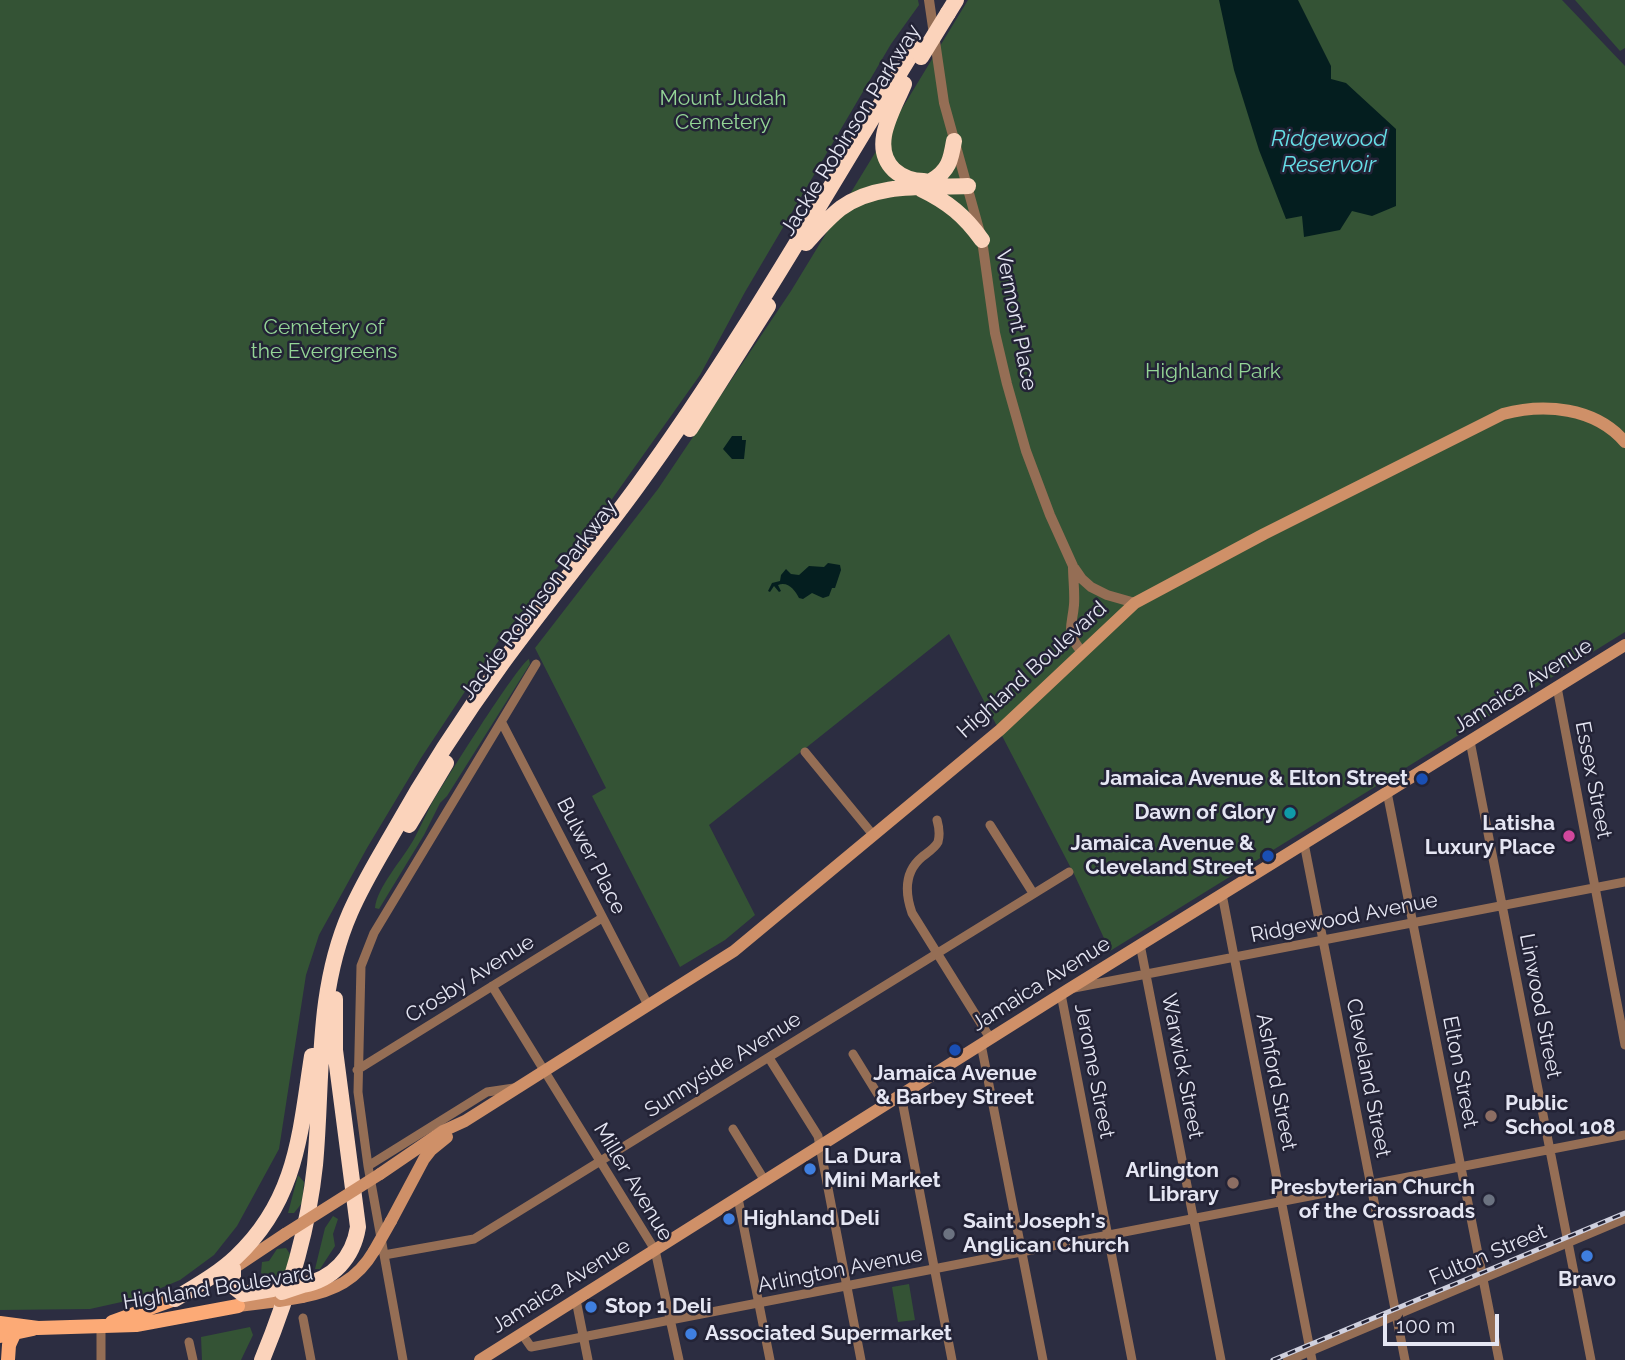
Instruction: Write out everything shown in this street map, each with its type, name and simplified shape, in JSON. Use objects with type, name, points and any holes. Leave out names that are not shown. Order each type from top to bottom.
[{"type":"highway","name":"Jackie Robinson Parkway","points":[[273,1360],[303,1270],[317,1209],[324,1150],[331,996],[364,906],[446,764],[514,661],[655,480],[715,393],[904,83],[944,3]]},
{"type":"highway","name":"Jackie Robinson Parkway","points":[[262,1360],[284,1303],[307,1216],[336,952],[350,912],[419,786],[503,662],[635,490],[688,413],[919,50]]},
{"type":"highway","points":[[904,83],[885,131],[884,152],[890,166],[898,174],[925,184],[953,206],[982,240]]},
{"type":"highway","points":[[925,184],[943,173],[949,165],[954,141]]},
{"type":"highway","points":[[806,243],[835,213],[855,200],[884,190],[966,182]]},
{"type":"highway","points":[[238,1306],[262,1297],[312,1287],[344,1262],[354,1247],[358,1227],[335,1050],[331,996]]},
{"type":"highway","points":[[175,1299],[236,1257],[265,1224],[281,1197],[297,1153],[317,1019],[331,996]]},
{"type":"highway","points":[[233,1269],[232,1282],[240,1293],[262,1297]]},
{"type":"main road","name":"Highland Boulevard","points":[[312,1287],[346,1283],[379,1253],[384,1220],[401,1202],[431,1150],[465,1121],[734,951],[1000,730],[1135,603],[1313,509],[1503,414],[1526,408],[1562,409],[1595,419],[1625,442]]},
{"type":"main road","name":"Jamaica Avenue","points":[[480,1360],[495,1356],[522,1334],[1065,991],[1625,645]]},
{"type":"main road","name":"Highland Boulevard","points":[[101,1327],[201,1289],[443,1131],[465,1121]]},
{"type":"main road","points":[[382,1173],[395,1168],[406,1171],[409,1181],[401,1202]]},
{"type":"main road","name":"Highland Boulevard","points":[[0,1323],[38,1328],[136,1325],[238,1306]]},
{"type":"main road","name":"Highland Boulevard","points":[[7,1335],[38,1328]]},
{"type":"main road","points":[[7,1335],[8,1360]]},
{"type":"street","name":"Vermont Place","points":[[944,3],[941,84],[982,240],[995,333],[1026,451],[1073,566],[1091,587],[1135,603]]},
{"type":"street","points":[[1073,566],[1074,605],[1070,628],[1072,638],[1082,652]]},
{"type":"street","name":"Jackie Robinson Parkway","points":[[384,1220],[368,1166],[357,1070],[361,966],[364,954],[374,933],[536,664]]},
{"type":"street","name":"Essex Street","points":[[1558,687],[1625,1045]]},
{"type":"street","name":"Bulwer Place","points":[[502,723],[648,1005]]},
{"type":"street","name":"Linwood Street","points":[[1470,741],[1591,1360]]},
{"type":"street","points":[[805,752],[874,836]]},
{"type":"street","name":"Elton Street","points":[[1387,792],[1499,1360]]},
{"type":"street","points":[[937,820],[939,834],[936,845],[917,862],[910,873],[906,892],[912,913],[986,1041],[1043,1360]]},
{"type":"street","points":[[990,825],[1033,893]]},
{"type":"street","name":"Cleveland Street","points":[[1304,843],[1405,1360]]},
{"type":"street","name":"Sunnyside Avenue","points":[[379,1253],[474,1239],[1069,872]]},
{"type":"street","name":"Ridgewood Avenue","points":[[1065,991],[1625,882]]},
{"type":"street","name":"Ashford Street","points":[[1222,894],[1311,1355]]},
{"type":"street","name":"Crosby Avenue","points":[[357,1070],[602,918]]},
{"type":"street","name":"Warwick Street","points":[[1140,944],[1222,1360]]},
{"type":"street","name":"Miller Avenue","points":[[492,986],[602,1160],[655,1250],[679,1360]]},
{"type":"street","name":"Jerome Street","points":[[1065,991],[1132,1360]]},
{"type":"street","points":[[853,1054],[885,1106]]},
{"type":"street","points":[[768,1058],[818,1136],[861,1360]]},
{"type":"street","name":"Highland Boulevard","points":[[368,1166],[486,1092],[516,1088]]},
{"type":"street","points":[[901,1095],[952,1360]]},
{"type":"street","points":[[733,1129],[765,1181]]},
{"type":"street","name":"Arlington Avenue","points":[[522,1334],[531,1347],[1625,1135]]},
{"type":"street","points":[[738,1198],[770,1360]]},
{"type":"street","name":"Fulton Street","points":[[1288,1360],[1311,1355],[1396,1314],[1625,1218]]},
{"type":"street","points":[[379,1253],[403,1360]]},
{"type":"street","points":[[576,1300],[587,1360]]},
{"type":"street","points":[[303,1318],[312,1360]]},
{"type":"street","points":[[101,1327],[101,1360]]},
{"type":"street","points":[[189,1342],[193,1360]]},
{"type":"green space","name":"Cemetery of the Evergreens","points":[[0,0],[918,0],[919,5],[891,44],[745,292],[700,375],[612,499],[497,643],[421,758],[367,848],[319,935],[306,975],[279,1149],[237,1226],[214,1255],[180,1280],[135,1299],[90,1309],[0,1310]]},
{"type":"green space","name":"Highland Park","points":[[968,0],[1562,0],[1625,66],[1625,632],[1110,951],[1074,874],[949,634],[709,825],[755,915],[725,940],[680,967],[592,796],[606,788],[535,648],[658,489],[791,291]]},
{"type":"green space","points":[[1575,0],[1625,0],[1625,48],[1620,51]]},
{"type":"green space","points":[[529,659],[530,664],[440,803],[379,909],[375,908],[385,882],[414,839],[449,775],[496,703]]},
{"type":"green space","points":[[298,1175],[304,1182],[302,1203],[294,1213],[288,1213]]},
{"type":"green space","points":[[333,1216],[338,1219],[333,1234],[335,1246],[320,1269],[315,1269],[325,1228]]},
{"type":"green space","points":[[286,1248],[292,1257],[284,1276],[272,1278],[261,1273],[262,1262],[269,1261],[277,1249]]},
{"type":"green space","points":[[909,1284],[915,1320],[898,1322],[892,1287]]},
{"type":"green space","points":[[250,1327],[253,1335],[241,1360],[202,1360],[201,1337]]},
{"type":"water","name":"Ridgewood Reservoir","points":[[1219,0],[1298,0],[1331,66],[1331,79],[1346,83],[1396,129],[1396,206],[1372,216],[1352,211],[1340,230],[1304,237],[1302,216],[1286,219],[1259,150],[1234,70]]},
{"type":"water","points":[[732,436],[742,436],[742,440],[746,440],[744,459],[732,459],[723,449]]},
{"type":"water","points":[[828,563],[840,565],[841,570],[829,596],[823,598],[812,593],[803,599],[799,598],[793,589],[785,584],[778,585],[781,591],[779,592],[774,586],[768,591],[772,583],[780,581],[786,569],[791,574],[799,575],[809,566],[824,567]]},
{"type":"railway","points":[[1273,1360],[1625,1213]]},
{"type":"place","name":"Jamaica Avenue & Elton Street","points":[[1422,779]]},
{"type":"place","name":"Dawn of Glory","points":[[1290,813]]},
{"type":"place","name":"Latisha Luxury Place","points":[[1569,836]]},
{"type":"place","name":"Jamaica Avenue & Cleveland Street","points":[[1268,856]]},
{"type":"place","name":"Jamaica Avenue & Barbey Street","points":[[955,1050]]},
{"type":"place","name":"Public School 108","points":[[1491,1116]]},
{"type":"place","name":"La Dura Mini Market","points":[[810,1169]]},
{"type":"place","name":"Arlington Library","points":[[1233,1183]]},
{"type":"place","name":"Presbyterian Church of the Crossroads","points":[[1489,1200]]},
{"type":"place","name":"Highland Deli","points":[[729,1219]]},
{"type":"place","name":"Saint Joseph's Anglican Church","points":[[949,1234]]},
{"type":"place","name":"Bravo","points":[[1587,1256]]},
{"type":"place","name":"Stop 1 Deli","points":[[591,1307]]},
{"type":"place","name":"Associated Supermarket","points":[[691,1334]]},
{"type":"park label","name":"Mount Judah Cemetery","points":[[723,111]]}]
